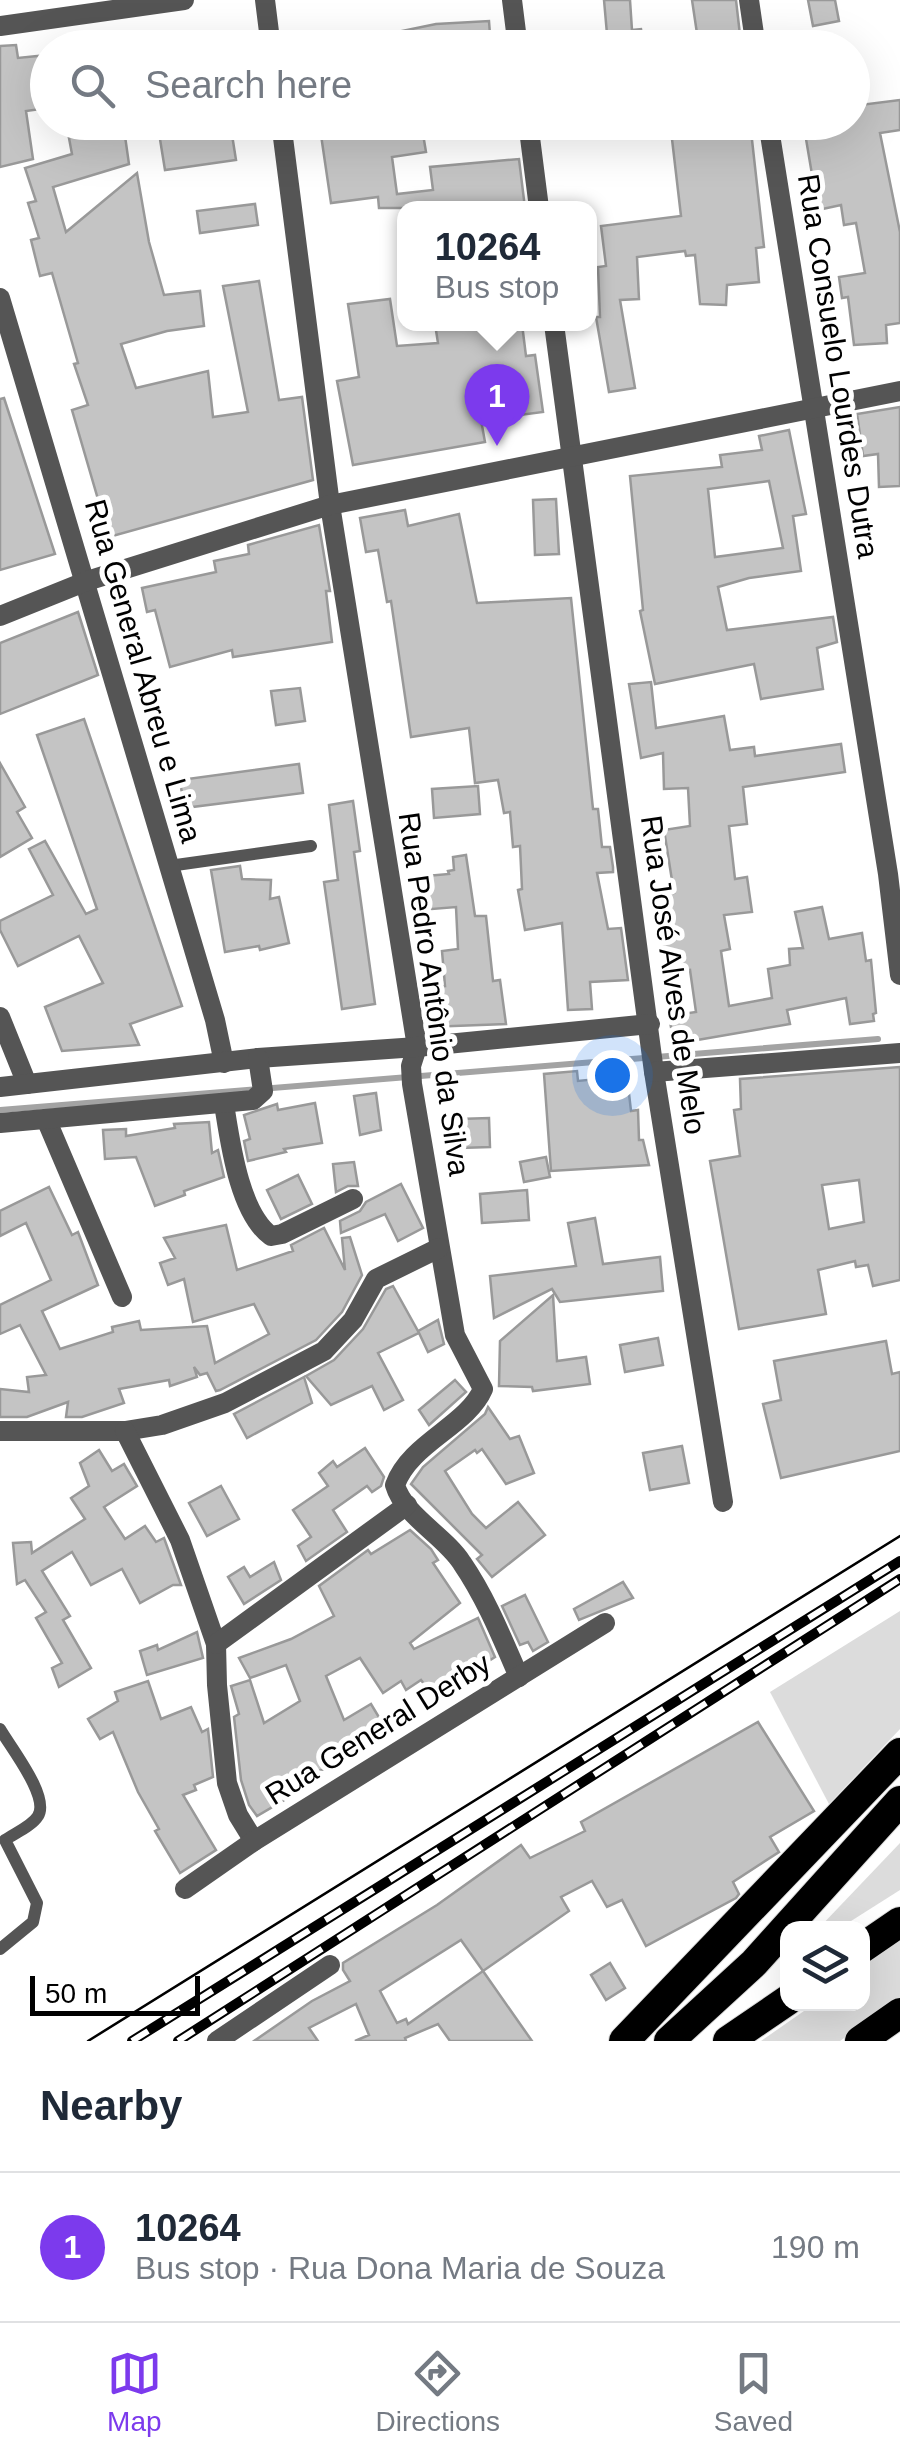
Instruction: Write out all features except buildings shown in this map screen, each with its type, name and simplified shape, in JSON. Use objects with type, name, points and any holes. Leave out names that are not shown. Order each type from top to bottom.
[{"type":"highway","points":[[624,2041],[900,1753]]},
{"type":"highway","points":[[669,2041],[754,1962],[900,1801]]},
{"type":"highway","points":[[870,1943],[900,1922]]},
{"type":"highway","points":[[728,2041],[780,2005]]},
{"type":"highway","points":[[860,2041],[900,2013]]},
{"type":"street","points":[[0,26],[184,0]]},
{"type":"street","points":[[265,0],[269,30]]},
{"type":"street","points":[[512,0],[516,30]]},
{"type":"street","points":[[749,0],[753,30]]},
{"type":"street","name":"Rua Pedro Antônio da Silva","points":[[283,140],[330,505],[438,1248],[455,1335],[483,1389],[475,1404],[414,1457],[398,1477],[397,1492],[407,1505]]},
{"type":"street","points":[[530,140],[538,201]]},
{"type":"street","name":"Rua Consuelo Lourdes Dutra","points":[[771,140],[894,874],[900,976]]},
{"type":"street","name":"Rua General Abreu e Lima","points":[[0,298],[87,582],[215,1020],[224,1063]]},
{"type":"street","name":"Rua José Alves de Melo","points":[[555,331],[652,1050],[723,1502]]},
{"type":"street","points":[[0,616],[87,582],[330,505],[900,391]]},
{"type":"street","points":[[0,1017],[27,1084]]},
{"type":"street","points":[[0,1087],[224,1063],[261,1075],[652,1050],[900,1053]]},
{"type":"street","points":[[0,1123],[253,1100],[261,1075]]},
{"type":"street","points":[[224,1104],[230,1146],[252,1214],[271,1236],[353,1199]]},
{"type":"street","points":[[46,1119],[122,1297]]},
{"type":"street","points":[[0,1431],[124,1431],[197,1414],[300,1366],[336,1341],[376,1279],[438,1248]]},
{"type":"street","points":[[124,1431],[180,1540],[216,1644],[216,1685],[227,1783],[238,1814],[254,1841]]},
{"type":"street","points":[[216,1644],[407,1505],[461,1561],[497,1626],[518,1677]]},
{"type":"street","name":"Rua General Derby","points":[[186,1889],[254,1841],[605,1624]]},
{"type":"street","points":[[217,2041],[330,1965]]},
{"type":"lane","points":[[169,866],[310,846]]},
{"type":"lane","points":[[0,1730],[42,1799],[35,1820],[2,1841],[37,1902],[32,1922],[0,1949]]},
{"type":"shaded area","points":[[900,1611],[900,1729],[829,1804],[770,1692]]},
{"type":"shaded area","points":[[900,1843],[900,1890],[851,1921],[826,1921]]},
{"type":"shaded area","points":[[900,1939],[900,1997],[840,2041],[761,2041],[804,2011],[870,2011],[870,1961]]},
{"type":"waterway","points":[[0,1110],[878,1039]]},
{"type":"tram line","points":[[88,2041],[900,1536]]},
{"type":"railway","points":[[132,2041],[900,1561]]},
{"type":"railway","points":[[178,2041],[900,1579]]},
{"type":"place","name":"10264","points":[[497,446]]}]
